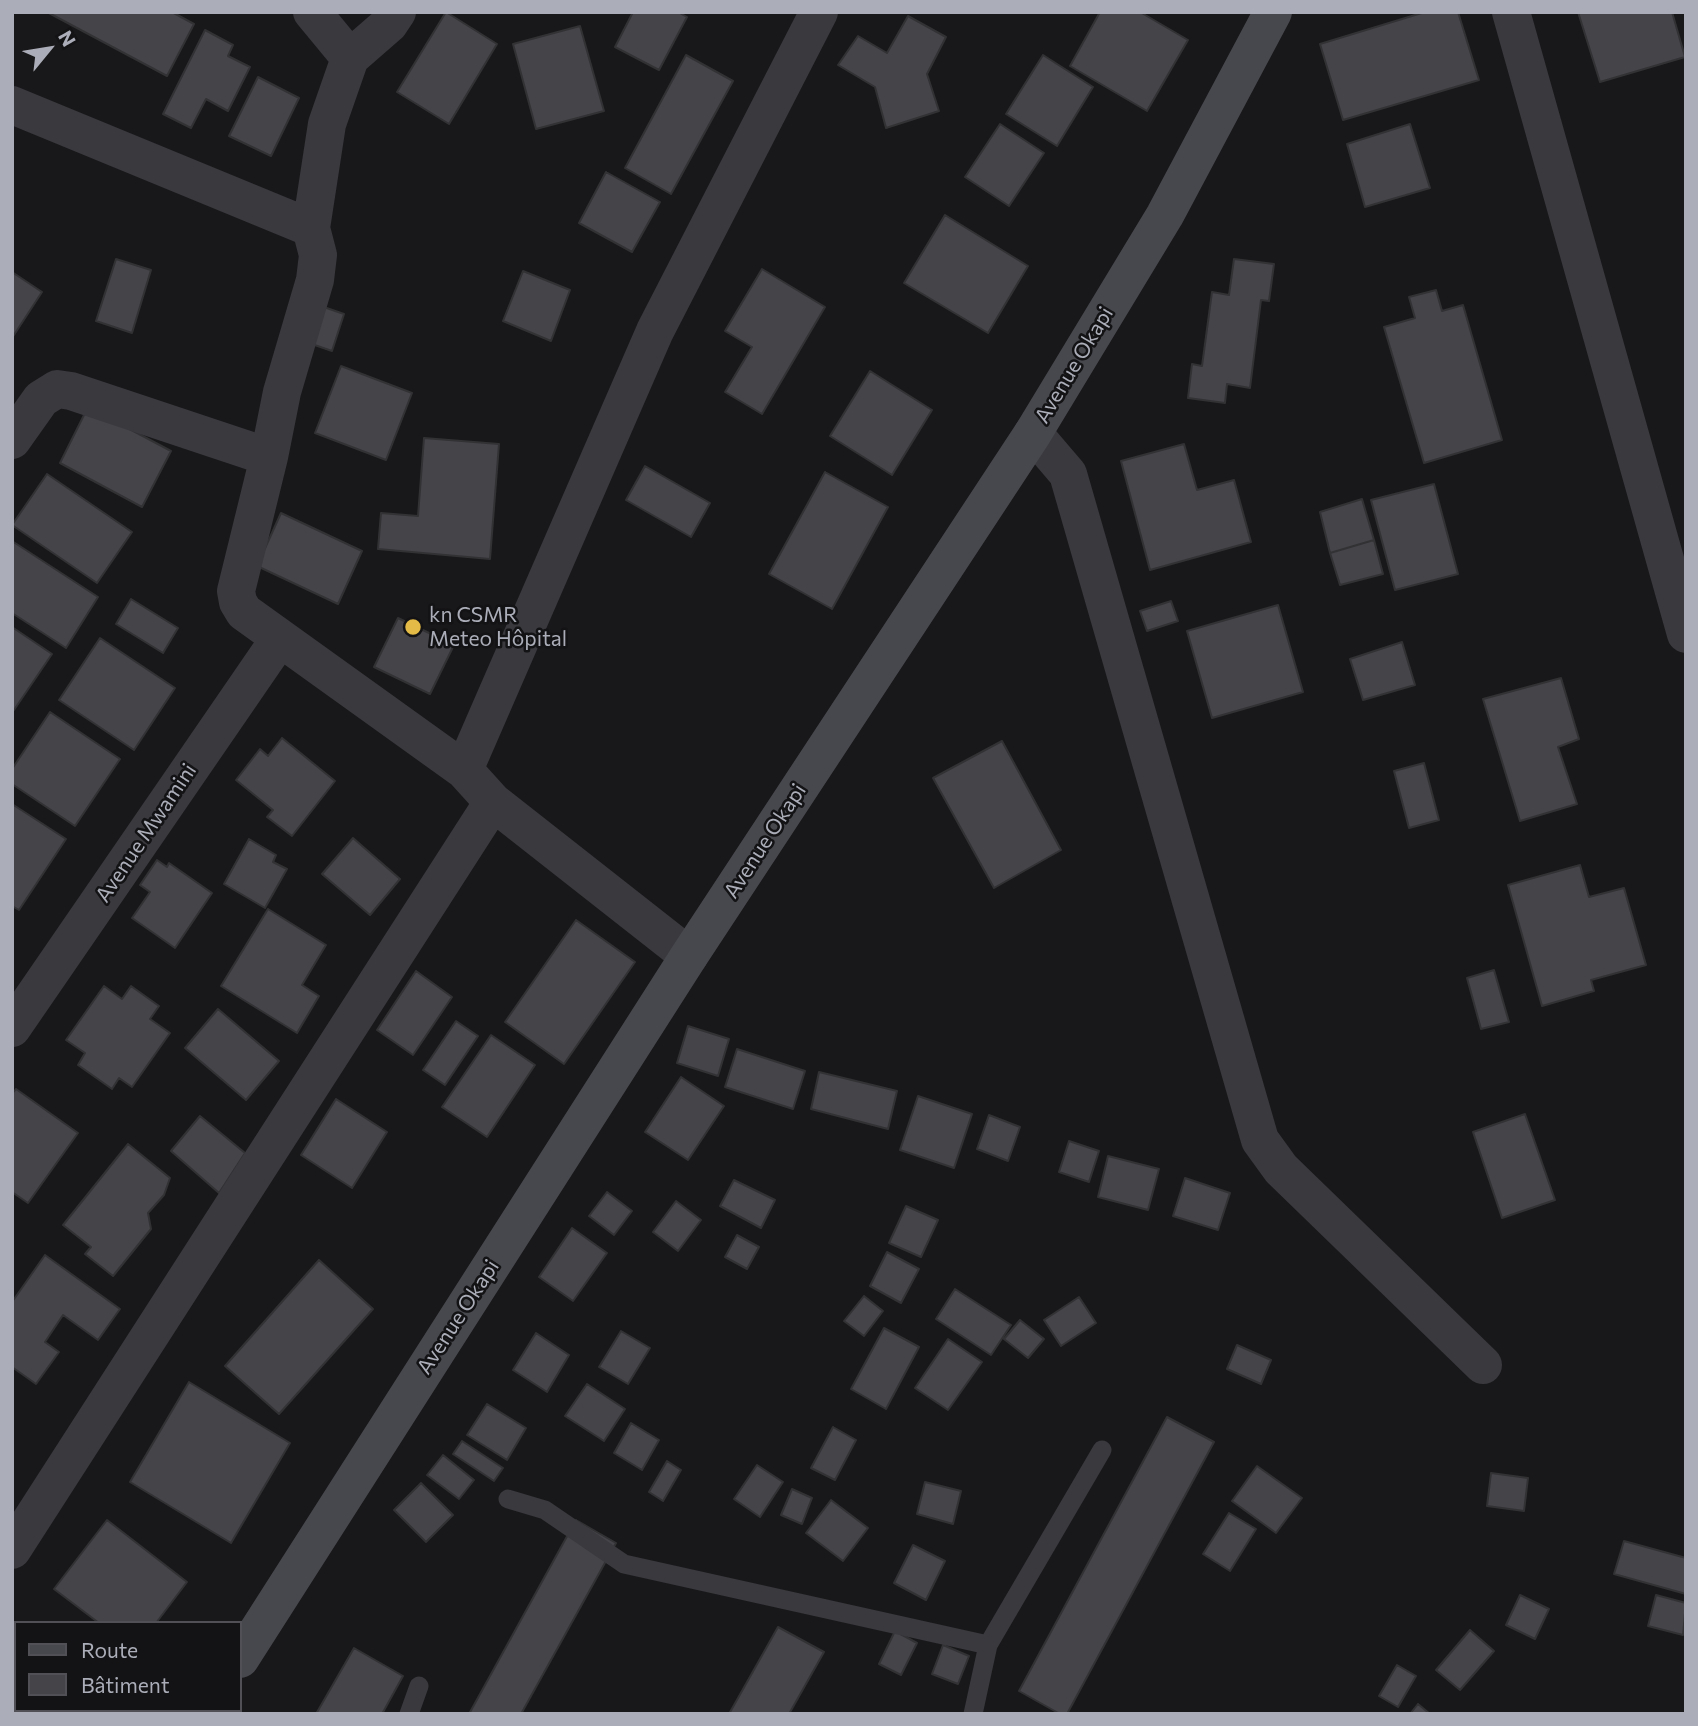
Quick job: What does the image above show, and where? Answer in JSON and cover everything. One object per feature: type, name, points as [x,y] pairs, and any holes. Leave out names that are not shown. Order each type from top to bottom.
[{"type":"street","points":[[312,12],[350,58]]},
{"type":"street","points":[[397,12],[350,58],[327,124],[311,228],[318,255],[315,280],[282,392],[236,591],[238,602],[244,612],[464,771],[493,802],[689,956]]},
{"type":"street","points":[[464,771],[655,331],[819,12]]},
{"type":"street","name":"Avenue Okapi","points":[[242,1656],[689,956],[1033,433],[1166,215],[1273,12]]},
{"type":"street","points":[[1511,12],[1686,634]]},
{"type":"street","points":[[12,105],[311,228]]},
{"type":"street","points":[[12,440],[41,399],[57,389],[71,391],[269,457]]},
{"type":"street","points":[[1033,433],[1068,474],[1260,1140],[1281,1169],[1483,1365]]},
{"type":"street","name":"Avenue Mwamini","points":[[12,1028],[280,638]]},
{"type":"street","points":[[12,1550],[493,802]]},
{"type":"lane","points":[[972,1714],[988,1645],[1102,1450]]},
{"type":"lane","points":[[508,1499],[545,1510],[624,1564],[988,1645]]},
{"type":"lane","points":[[409,1714],[419,1686]]},
{"type":"building","points":[[47,12],[172,12],[194,24],[167,76]]},
{"type":"building","points":[[446,12],[497,44],[449,124],[397,92]]},
{"type":"building","points":[[633,12],[678,12],[687,17],[659,70],[615,47]]},
{"type":"building","points":[[1100,12],[1140,12],[1188,40],[1147,111],[1070,66]]},
{"type":"building","points":[[1425,12],[1458,12],[1479,80],[1343,120],[1320,44]]},
{"type":"building","points":[[1578,12],[1672,12],[1685,57],[1600,82]]},
{"type":"building","points":[[908,16],[946,37],[927,74],[939,111],[886,128],[875,87],[838,65],[858,36],[887,53]]},
{"type":"building","points":[[580,26],[604,111],[536,129],[513,44]]},
{"type":"building","points":[[205,30],[233,45],[228,56],[250,67],[228,111],[206,99],[191,128],[163,114]]},
{"type":"building","points":[[686,55],[733,81],[671,194],[625,168]]},
{"type":"building","points":[[1043,55],[1093,87],[1057,146],[1006,114]]},
{"type":"building","points":[[258,77],[299,98],[271,156],[229,136]]},
{"type":"building","points":[[1000,124],[1044,153],[1009,206],[965,177]]},
{"type":"building","points":[[1410,124],[1430,188],[1365,207],[1347,144]]},
{"type":"building","points":[[606,172],[660,202],[632,252],[579,223]]},
{"type":"building","points":[[945,215],[1028,266],[988,333],[904,283]]},
{"type":"building","points":[[116,259],[151,270],[132,333],[96,321]]},
{"type":"building","points":[[1234,259],[1274,264],[1269,301],[1261,300],[1250,388],[1227,384],[1225,403],[1188,398],[1192,364],[1202,366],[1212,292],[1229,295]]},
{"type":"building","points":[[762,269],[825,307],[762,414],[725,392],[752,347],[725,331]]},
{"type":"building","points":[[523,271],[570,290],[551,341],[503,321]]},
{"type":"building","points":[[12,272],[42,292],[12,338]]},
{"type":"building","points":[[1436,290],[1442,311],[1463,305],[1502,440],[1424,463],[1384,327],[1415,318],[1409,297]]},
{"type":"building","points":[[318,305],[344,314],[332,351],[306,342]]},
{"type":"building","points":[[341,366],[412,393],[386,460],[315,433]]},
{"type":"building","points":[[870,371],[932,410],[892,475],[830,436]]},
{"type":"building","points":[[88,407],[171,451],[142,507],[60,463]]},
{"type":"building","points":[[424,438],[499,444],[490,559],[378,549],[381,513],[418,516]]},
{"type":"building","points":[[1184,444],[1197,490],[1234,480],[1251,542],[1150,570],[1121,461]]},
{"type":"building","points":[[645,466],[710,503],[691,537],[626,500]]},
{"type":"building","points":[[825,472],[888,507],[832,609],[769,574]]},
{"type":"building","points":[[47,474],[132,532],[97,583],[12,525]]},
{"type":"building","points":[[1434,484],[1458,574],[1395,590],[1371,500]]},
{"type":"building","points":[[1362,499],[1374,540],[1330,553],[1320,512]]},
{"type":"building","points":[[281,513],[362,551],[338,604],[257,566]]},
{"type":"building","points":[[1374,540],[1383,574],[1340,585],[1330,553]]},
{"type":"building","points":[[12,541],[98,597],[66,648],[12,613]]},
{"type":"building","points":[[131,599],[178,628],[163,653],[116,624]]},
{"type":"building","points":[[1171,601],[1178,621],[1147,631],[1140,611]]},
{"type":"building","points":[[1278,605],[1303,692],[1212,718],[1187,631]]},
{"type":"building","points":[[398,618],[454,645],[430,694],[374,667]]},
{"type":"building","points":[[12,627],[52,654],[14,710],[12,708]]},
{"type":"building","points":[[100,638],[175,688],[134,750],[59,700]]},
{"type":"building","points":[[1402,642],[1415,685],[1363,700],[1350,659]]},
{"type":"building","points":[[1561,678],[1579,739],[1558,747],[1577,804],[1520,821],[1483,699]]},
{"type":"building","points":[[50,712],[120,759],[75,826],[12,784],[12,769]]},
{"type":"building","points":[[282,738],[335,781],[292,836],[267,817],[273,810],[236,780],[260,749],[268,756]]},
{"type":"building","points":[[1002,741],[1061,850],[994,888],[933,778]]},
{"type":"building","points":[[1424,763],[1439,820],[1409,828],[1394,771]]},
{"type":"building","points":[[12,804],[66,839],[19,910],[12,906]]},
{"type":"building","points":[[353,838],[400,879],[370,915],[322,874]]},
{"type":"building","points":[[249,839],[276,855],[273,862],[287,869],[265,908],[224,884]]},
{"type":"building","points":[[157,860],[167,867],[169,863],[212,893],[175,948],[132,918],[150,892],[140,885]]},
{"type":"building","points":[[1580,865],[1589,897],[1624,888],[1646,965],[1591,980],[1594,991],[1542,1006],[1508,885]]},
{"type":"building","points":[[268,909],[326,945],[302,985],[319,996],[297,1033],[221,986]]},
{"type":"building","points":[[576,920],[635,962],[564,1064],[505,1022]]},
{"type":"building","points":[[1494,970],[1509,1022],[1481,1029],[1467,978]]},
{"type":"building","points":[[416,971],[452,997],[413,1055],[377,1030]]},
{"type":"building","points":[[104,986],[122,999],[131,986],[159,1006],[150,1019],[170,1033],[132,1087],[119,1078],[112,1089],[78,1065],[85,1053],[66,1040]]},
{"type":"building","points":[[218,1009],[279,1061],[246,1100],[185,1048]]},
{"type":"building","points":[[456,1021],[478,1036],[445,1085],[423,1070]]},
{"type":"building","points":[[688,1026],[729,1039],[718,1076],[677,1063]]},
{"type":"building","points":[[491,1035],[535,1065],[487,1137],[442,1107]]},
{"type":"building","points":[[737,1049],[805,1071],[793,1109],[725,1087]]},
{"type":"building","points":[[819,1072],[897,1091],[888,1129],[811,1109]]},
{"type":"building","points":[[681,1077],[724,1106],[688,1160],[645,1132]]},
{"type":"building","points":[[16,1089],[78,1133],[28,1203],[12,1192],[12,1094]]},
{"type":"building","points":[[918,1096],[972,1114],[954,1168],[900,1150]]},
{"type":"building","points":[[336,1099],[387,1132],[352,1188],[301,1155]]},
{"type":"building","points":[[1525,1114],[1555,1200],[1502,1218],[1473,1132]]},
{"type":"building","points":[[989,1115],[1020,1127],[1008,1161],[977,1149]]},
{"type":"building","points":[[200,1116],[245,1153],[219,1193],[171,1151]]},
{"type":"building","points":[[1069,1141],[1099,1151],[1089,1182],[1059,1172]]},
{"type":"building","points":[[128,1144],[170,1178],[164,1195],[148,1213],[151,1229],[113,1276],[85,1254],[91,1247],[63,1225]]},
{"type":"building","points":[[1108,1156],[1159,1169],[1148,1210],[1098,1197]]},
{"type":"building","points":[[1185,1178],[1230,1193],[1218,1230],[1173,1216]]},
{"type":"building","points":[[734,1180],[775,1200],[761,1228],[720,1206]]},
{"type":"building","points":[[607,1192],[632,1211],[614,1235],[589,1216]]},
{"type":"building","points":[[676,1201],[701,1220],[678,1251],[653,1232]]},
{"type":"building","points":[[906,1206],[938,1220],[921,1257],[889,1243]]},
{"type":"building","points":[[572,1228],[607,1253],[573,1301],[539,1277]]},
{"type":"building","points":[[737,1235],[759,1247],[747,1269],[725,1257]]},
{"type":"building","points":[[887,1252],[919,1269],[901,1303],[870,1286]]},
{"type":"building","points":[[45,1255],[120,1309],[98,1340],[63,1315],[45,1342],[59,1352],[36,1384],[12,1367],[12,1302]]},
{"type":"building","points":[[319,1260],[373,1309],[279,1414],[225,1366]]},
{"type":"building","points":[[955,1289],[1011,1325],[991,1355],[936,1319]]},
{"type":"building","points":[[864,1296],[883,1311],[864,1336],[844,1321]]},
{"type":"building","points":[[1079,1297],[1096,1323],[1061,1346],[1044,1320]]},
{"type":"building","points":[[1020,1320],[1044,1339],[1028,1358],[1004,1339]]},
{"type":"building","points":[[884,1328],[919,1347],[886,1409],[851,1389]]},
{"type":"building","points":[[621,1331],[650,1348],[628,1384],[599,1367]]},
{"type":"building","points":[[536,1333],[569,1355],[547,1392],[513,1370]]},
{"type":"building","points":[[948,1339],[982,1362],[948,1410],[915,1388]]},
{"type":"building","points":[[1237,1345],[1271,1360],[1261,1384],[1227,1369]]},
{"type":"building","points":[[189,1382],[290,1443],[231,1543],[130,1482]]},
{"type":"building","points":[[587,1384],[625,1409],[604,1441],[565,1416]]},
{"type":"building","points":[[487,1404],[526,1428],[507,1460],[467,1435]]},
{"type":"building","points":[[1167,1417],[1214,1442],[1067,1714],[1060,1714],[1019,1691]]},
{"type":"building","points":[[631,1423],[659,1440],[642,1470],[614,1453]]},
{"type":"building","points":[[833,1427],[856,1440],[835,1480],[811,1468]]},
{"type":"building","points":[[462,1441],[503,1468],[494,1481],[453,1454]]},
{"type":"building","points":[[443,1455],[474,1480],[459,1499],[427,1475]]},
{"type":"building","points":[[667,1461],[681,1470],[663,1501],[649,1492]]},
{"type":"building","points":[[757,1465],[783,1482],[760,1517],[734,1499]]},
{"type":"building","points":[[1257,1466],[1302,1498],[1276,1533],[1232,1501]]},
{"type":"building","points":[[1491,1473],[1528,1478],[1524,1511],[1487,1506]]},
{"type":"building","points":[[925,1482],[961,1491],[953,1524],[917,1514]]},
{"type":"building","points":[[421,1483],[453,1515],[426,1542],[394,1510]]},
{"type":"building","points":[[792,1489],[812,1498],[802,1524],[781,1515]]},
{"type":"building","points":[[831,1500],[868,1528],[843,1561],[806,1533]]},
{"type":"building","points":[[1229,1513],[1256,1529],[1230,1571],[1203,1554]]},
{"type":"building","points":[[107,1520],[187,1582],[158,1621],[96,1621],[54,1589]]},
{"type":"building","points":[[576,1520],[616,1543],[521,1714],[469,1714]]},
{"type":"building","points":[[1624,1541],[1686,1558],[1686,1594],[1614,1574]]},
{"type":"building","points":[[913,1545],[945,1561],[926,1600],[894,1583]]},
{"type":"building","points":[[1520,1595],[1549,1609],[1535,1639],[1506,1625]]},
{"type":"building","points":[[1656,1595],[1686,1603],[1683,1635],[1648,1626]]},
{"type":"building","points":[[778,1627],[824,1652],[789,1714],[729,1714]]},
{"type":"building","points":[[1470,1630],[1494,1651],[1460,1690],[1436,1670]]},
{"type":"building","points":[[895,1631],[917,1643],[901,1675],[879,1664]]},
{"type":"building","points":[[943,1645],[969,1656],[958,1684],[932,1674]]},
{"type":"building","points":[[354,1648],[403,1676],[382,1714],[316,1714]]},
{"type":"building","points":[[1397,1665],[1416,1676],[1398,1707],[1379,1696]]},
{"type":"building","points":[[12,1687],[14,1712],[26,1712],[12,1714]]},
{"type":"building","points":[[1418,1704],[1430,1714],[1410,1714]]},
{"type":"place","name":"kn CSMR Meteo Hôpital","points":[[413,627]]}]
